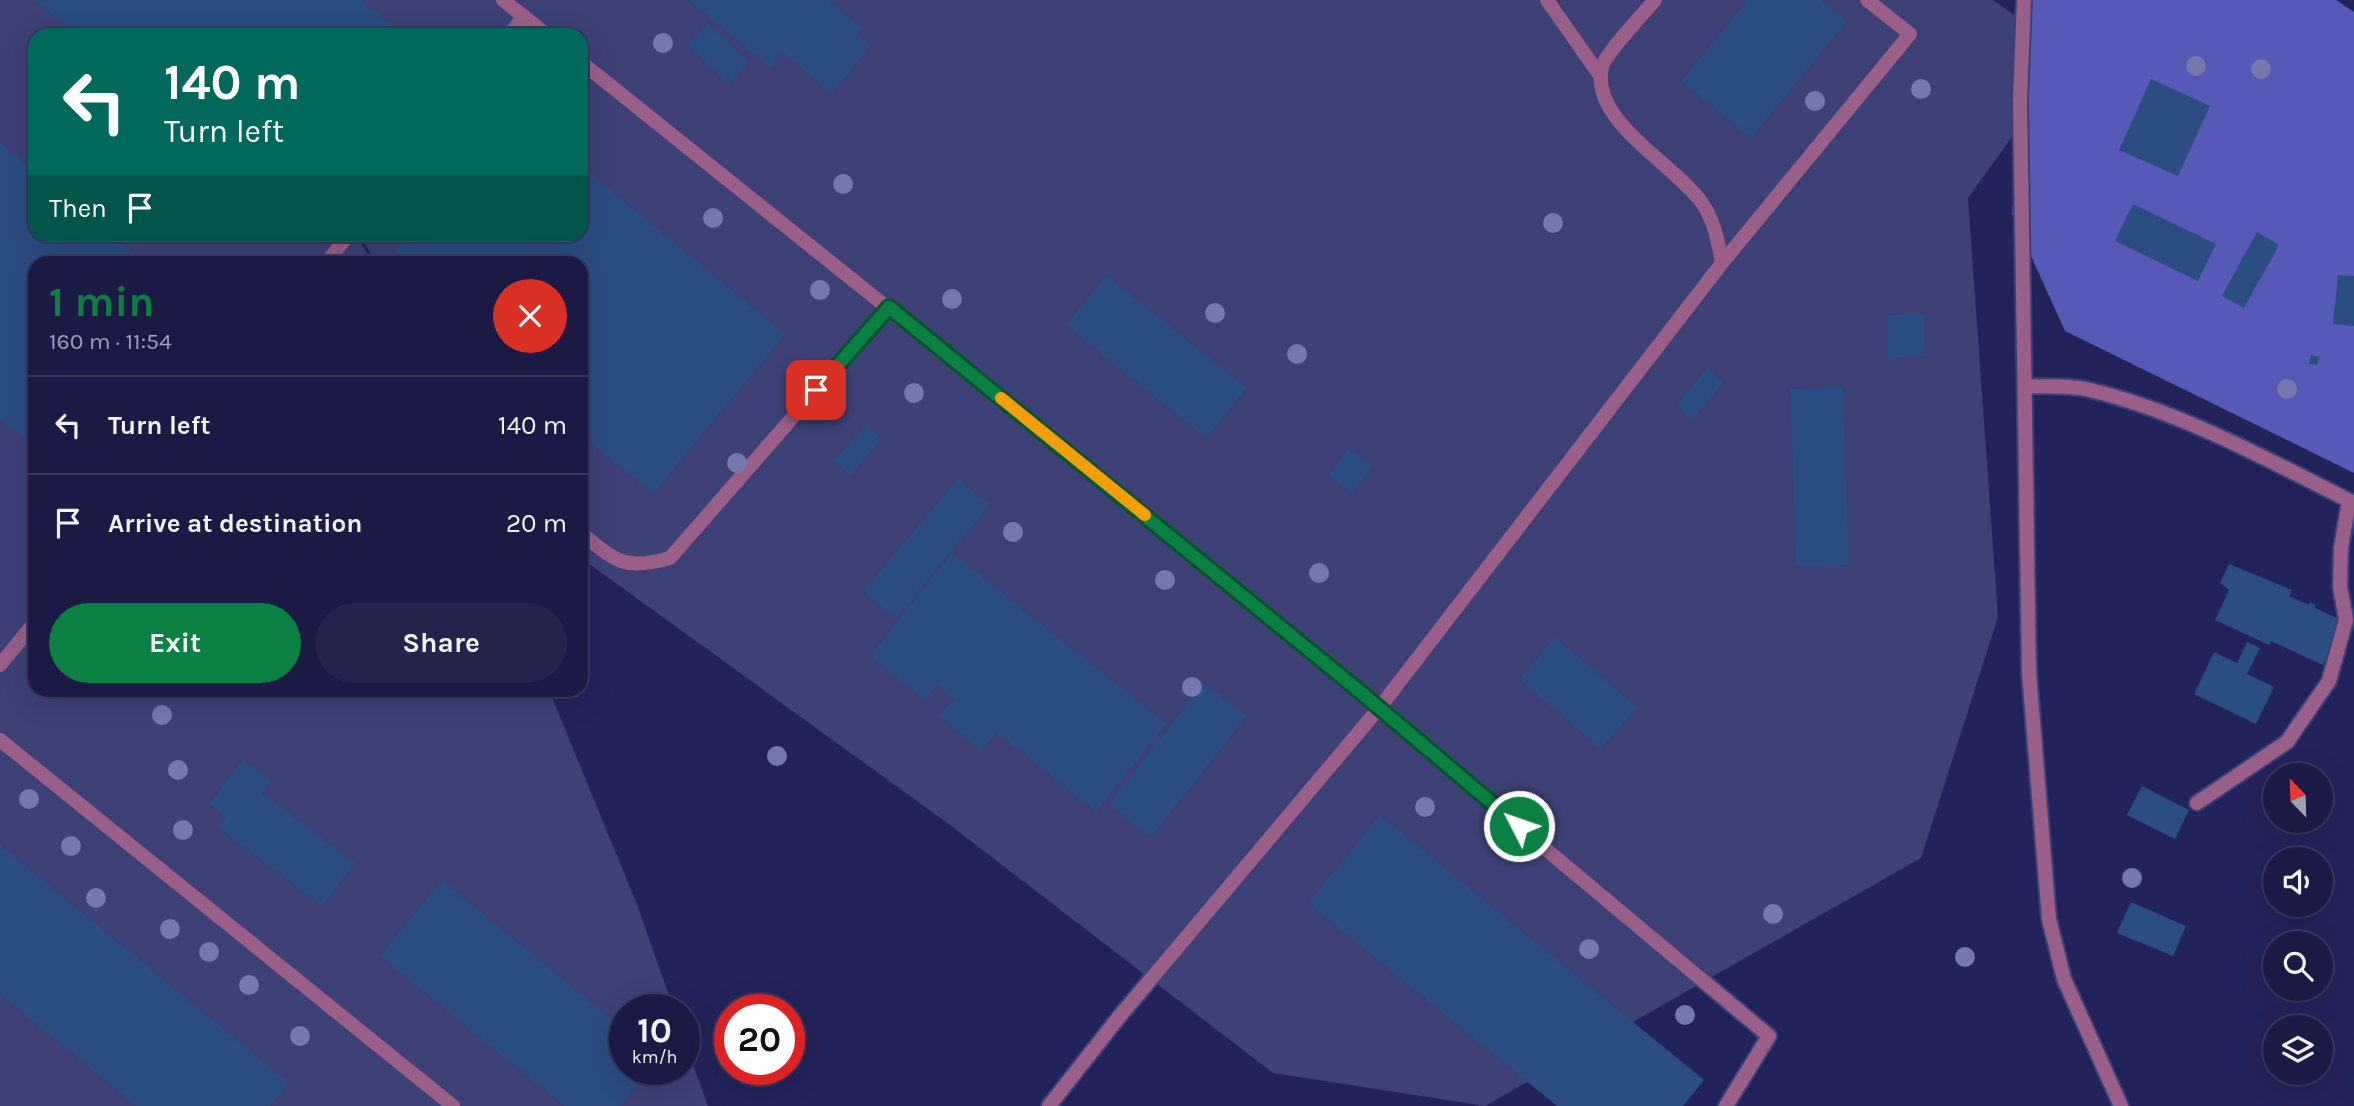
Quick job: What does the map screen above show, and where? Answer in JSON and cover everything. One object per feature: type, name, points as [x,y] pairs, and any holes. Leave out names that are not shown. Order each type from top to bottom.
[{"type":"street","points":[[503,0],[539,28]]},
{"type":"street","points":[[1547,0],[1601,76]]},
{"type":"street","points":[[1655,0],[1602,65],[1600,89],[1612,115],[1701,202],[1715,228],[1722,263]]},
{"type":"street","points":[[1049,1106],[1128,1006],[1380,707],[1722,263],[1910,34],[1867,0]]},
{"type":"street","points":[[2024,0],[2020,100],[2029,672],[2049,919],[2064,979],[2121,1106]]},
{"type":"street","points":[[515,28],[524,16]]},
{"type":"street","points":[[588,68],[889,307],[1380,707],[1769,1036],[1726,1106]]},
{"type":"street","points":[[332,256],[343,242]]},
{"type":"street","points":[[588,539],[617,562],[649,564],[670,558],[889,307]]},
{"type":"street","points":[[2026,386],[2088,389],[2158,412],[2258,455],[2352,502],[2340,574],[2346,620],[2329,681],[2287,742],[2197,803]]},
{"type":"street","points":[[0,665],[28,631]]},
{"type":"street","points":[[0,740],[453,1106]]},
{"type":"shaded area","points":[[0,0],[222,0],[238,28],[28,28],[28,242],[360,242],[368,256],[28,256],[28,697],[552,697],[638,907],[668,994],[609,994],[609,1085],[700,1084],[708,1106],[0,1106]]},
{"type":"shaded area","points":[[233,0],[1993,0],[2071,55],[1968,198],[1998,617],[1921,858],[1485,1106],[1273,1073],[946,822],[588,563],[588,256],[372,256],[364,242],[588,242],[588,28],[247,28]]},
{"type":"shaded area","points":[[2033,0],[2336,0],[2354,12],[2354,473],[2065,331],[2012,214]]},
{"type":"building","points":[[34,0],[361,0],[391,25],[388,28],[71,28]]},
{"type":"building","points":[[688,0],[828,0],[861,27],[856,33],[871,45],[832,93],[782,52],[770,67]]},
{"type":"building","points":[[1748,0],[1821,0],[1847,21],[1751,138],[1681,81]]},
{"type":"building","points":[[708,23],[749,62],[729,84],[687,44]]},
{"type":"building","points":[[2151,79],[2210,106],[2178,176],[2119,150]]},
{"type":"building","points":[[0,143],[28,166],[28,242],[121,242],[138,256],[28,256],[28,441],[0,419]]},
{"type":"building","points":[[588,172],[785,334],[653,494],[588,440],[588,256],[392,256],[403,242],[588,242]]},
{"type":"building","points":[[2133,204],[2216,244],[2198,281],[2115,241]]},
{"type":"building","points":[[2257,232],[2279,245],[2244,308],[2222,296]]},
{"type":"building","points":[[1106,275],[1247,388],[1206,438],[1066,325]]},
{"type":"building","points":[[2338,275],[2354,276],[2354,326],[2333,324]]},
{"type":"building","points":[[1924,314],[1925,356],[1888,358],[1887,315]]},
{"type":"building","points":[[2311,355],[2319,357],[2317,365],[2309,364]]},
{"type":"building","points":[[1707,368],[1724,382],[1692,420],[1676,406]]},
{"type":"building","points":[[1843,387],[1849,565],[1796,567],[1790,389]]},
{"type":"building","points":[[866,425],[882,439],[850,475],[834,461]]},
{"type":"building","points":[[1348,449],[1373,466],[1352,494],[1328,476]]},
{"type":"building","points":[[958,479],[990,505],[895,619],[863,591]]},
{"type":"building","points":[[952,553],[1167,724],[1096,812],[996,732],[982,750],[939,716],[954,699],[937,685],[925,700],[870,656]]},
{"type":"building","points":[[2229,564],[2292,590],[2289,596],[2309,605],[2310,602],[2316,605],[2315,608],[2343,621],[2323,665],[2271,641],[2269,645],[2215,620],[2229,590],[2220,583]]},
{"type":"building","points":[[1555,637],[1637,707],[1601,749],[1519,679]]},
{"type":"building","points":[[2247,642],[2260,648],[2247,674],[2274,687],[2256,724],[2194,694],[2214,652],[2237,663]]},
{"type":"building","points":[[1204,683],[1247,716],[1151,837],[1109,804]]},
{"type":"building","points":[[243,759],[272,781],[262,793],[355,863],[322,906],[218,828],[226,818],[209,804]]},
{"type":"building","points":[[2142,786],[2189,810],[2175,839],[2127,815]]},
{"type":"building","points":[[1380,815],[1704,1080],[1683,1106],[1557,1106],[1308,903]]},
{"type":"building","points":[[0,845],[289,1083],[270,1106],[136,1106],[0,994]]},
{"type":"building","points":[[442,880],[609,1017],[609,1085],[637,1085],[620,1106],[564,1106],[380,956]]},
{"type":"building","points":[[2131,902],[2186,926],[2173,956],[2117,933]]},
{"type":"slow traffic","points":[[1001,398],[1145,515]]},
{"type":"route","points":[[816,390],[889,307],[1167,532],[1519,826]]}]
